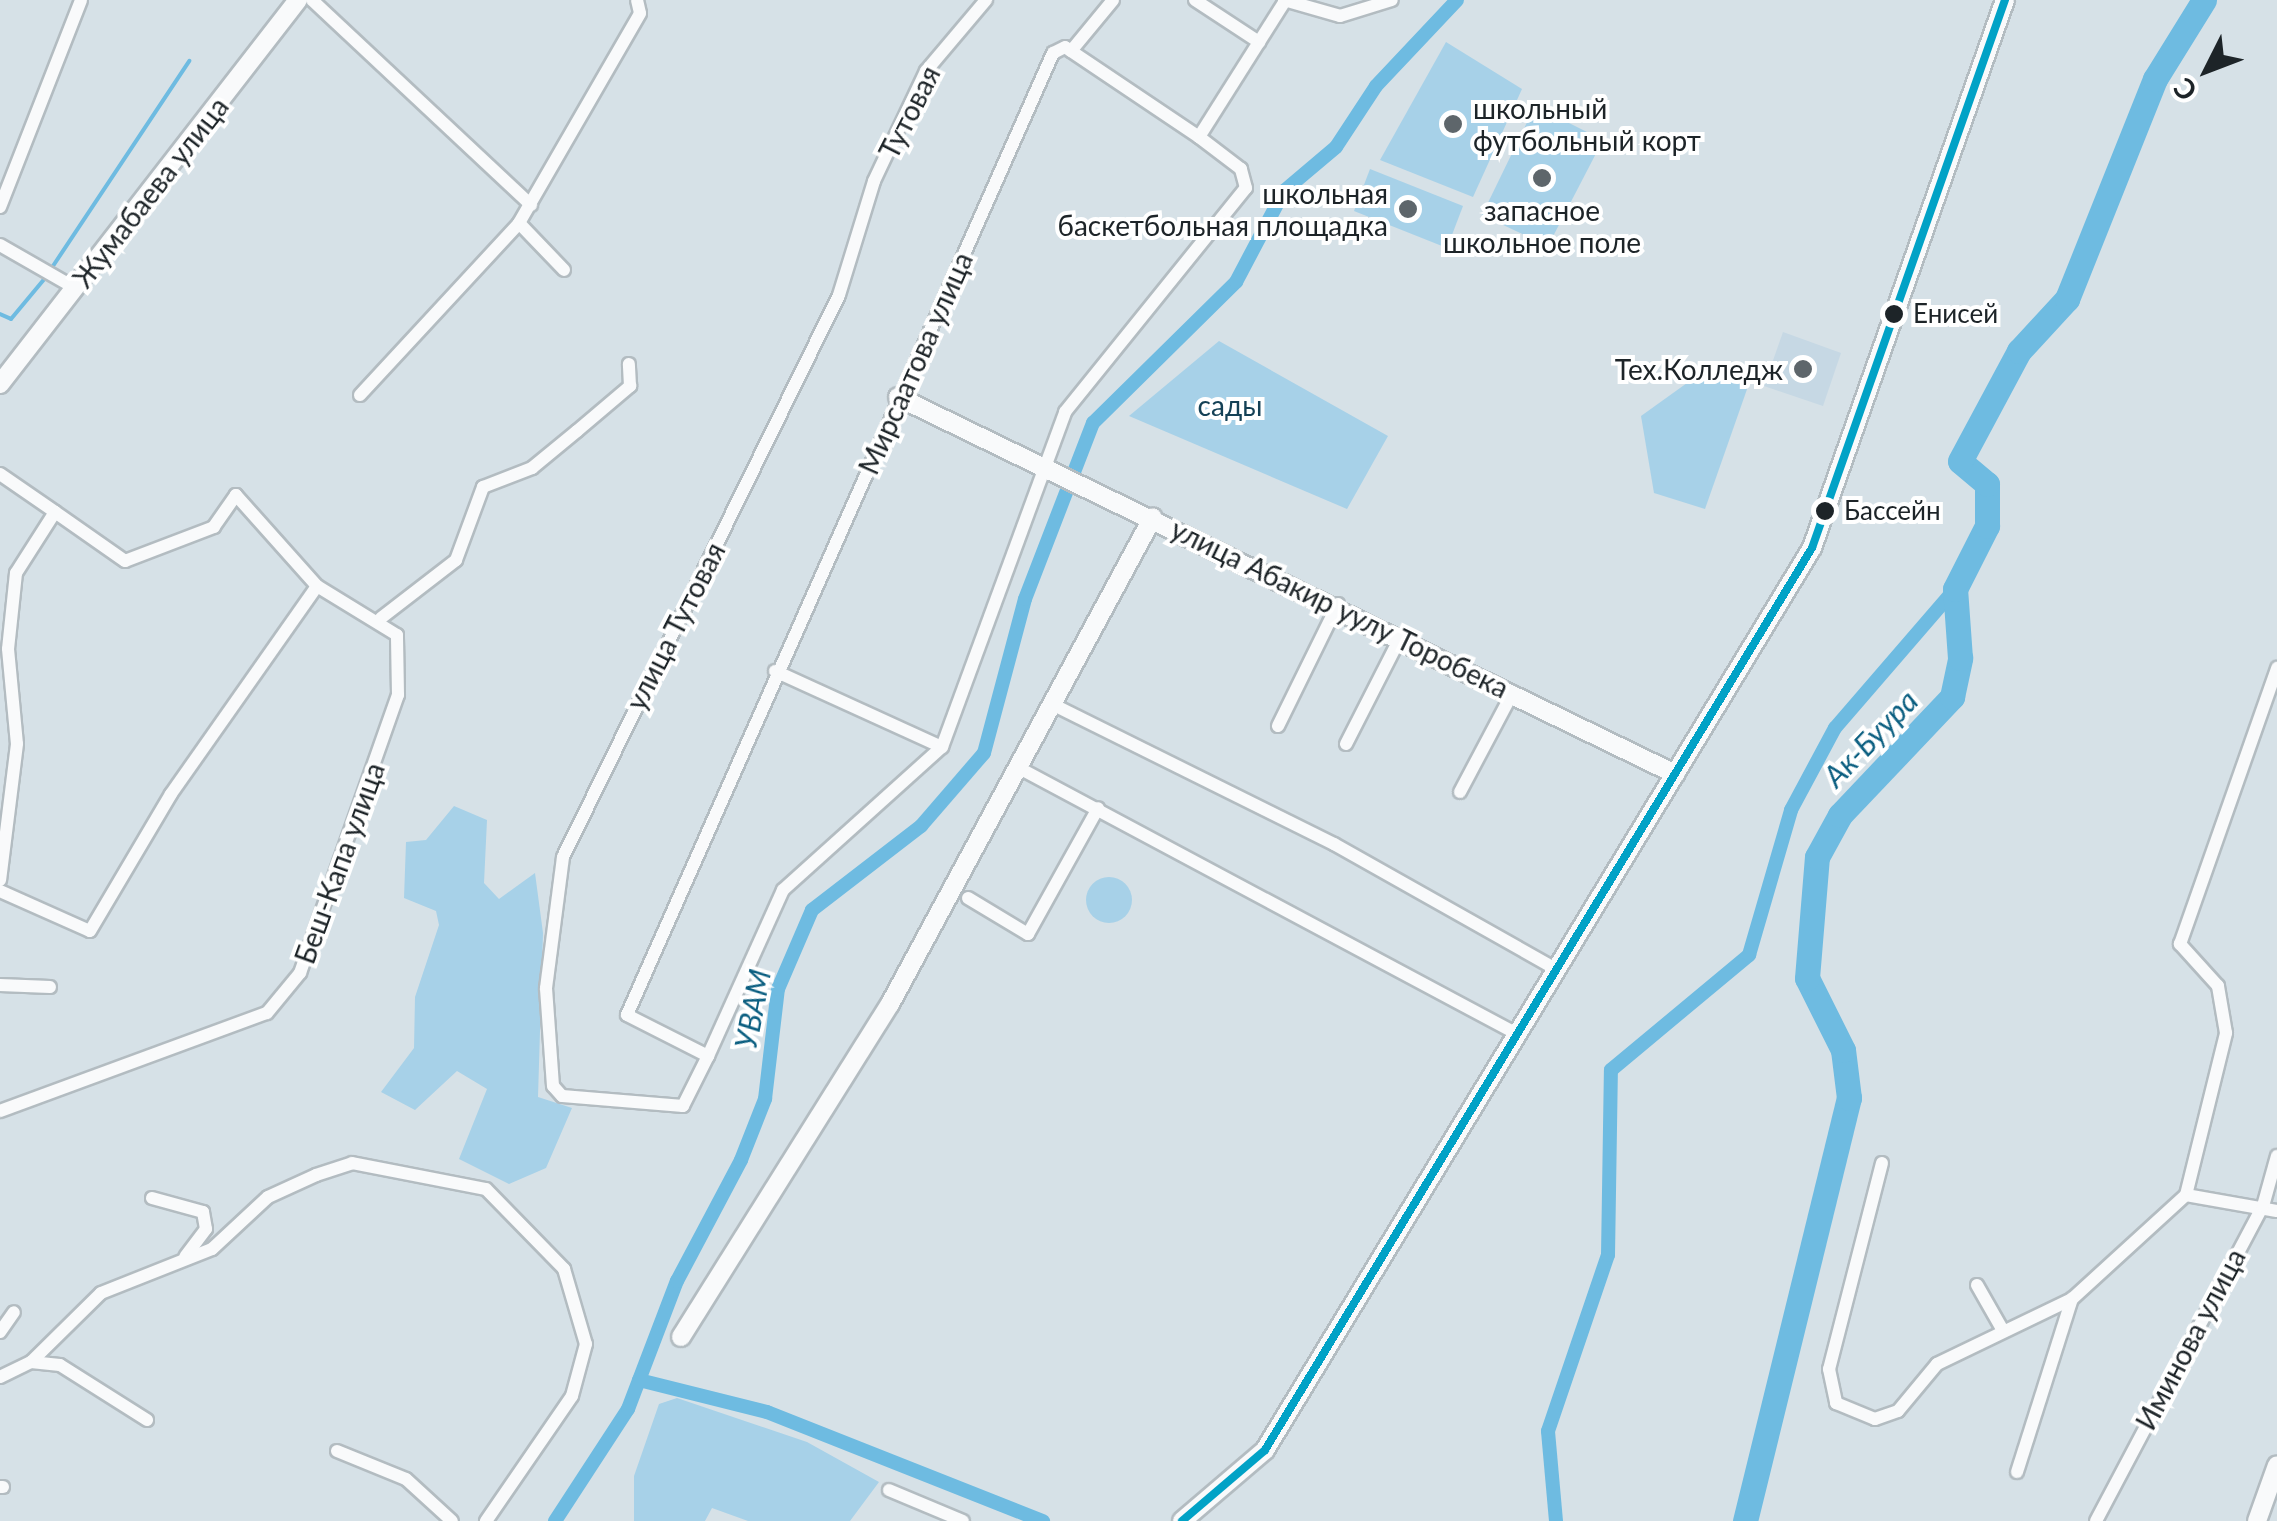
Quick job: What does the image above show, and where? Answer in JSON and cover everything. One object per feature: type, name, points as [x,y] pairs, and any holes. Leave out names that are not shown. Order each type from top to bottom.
[{"type":"street","points":[[0,206],[81,0]]},
{"type":"street","name":"Жумабаева улица","points":[[0,384],[298,0]]},
{"type":"street","points":[[312,0],[531,205]]},
{"type":"street","points":[[360,395],[519,223],[640,13],[636,0]]},
{"type":"street","name":"Тутовая","points":[[874,181],[926,70],[986,0]]},
{"type":"street","points":[[708,1056],[783,890],[942,747],[1049,473],[1064,412],[1246,188],[1241,169],[1071,51],[1112,0]]},
{"type":"street","points":[[1194,0],[1259,42]]},
{"type":"street","points":[[1199,137],[1285,0],[1340,16],[1392,0]]},
{"type":"street","points":[[1182,1521],[1265,1450],[1812,548],[2005,0]]},
{"type":"street","name":"Мирсаатова улица","points":[[708,1056],[628,1016],[776,671],[1053,54],[1071,51]]},
{"type":"street","name":"улица Тутовая","points":[[708,1056],[684,1106],[569,1098],[553,1086],[546,988],[563,857],[839,296],[874,181]]},
{"type":"street","points":[[519,223],[564,270]]},
{"type":"street","points":[[0,245],[52,271],[75,288]]},
{"type":"street","points":[[0,474],[126,562],[214,527],[236,494],[317,586],[381,618],[456,560],[483,487],[532,468],[577,431],[630,386],[629,364]]},
{"type":"street","points":[[898,396],[1049,473],[1153,517]]},
{"type":"street","points":[[0,880],[17,744],[8,649],[16,573],[55,512]]},
{"type":"street","name":"улица Абакир уулу Торобека","points":[[681,1337],[890,1004],[1058,706],[1153,517],[1338,604],[1675,774]]},
{"type":"street","points":[[0,891],[90,931],[171,794],[317,586]]},
{"type":"street","points":[[1278,726],[1338,604]]},
{"type":"street","name":"Беш-Капа улица","points":[[0,1111],[267,1013],[300,972],[398,695],[396,635],[381,618]]},
{"type":"street","points":[[1346,744],[1401,636]]},
{"type":"street","points":[[1882,1162],[1829,1369],[1836,1403],[1876,1419],[1898,1411],[1937,1364],[2002,1327],[2072,1299],[2186,1195],[2226,1033],[2218,986],[2180,944],[2277,668]]},
{"type":"street","points":[[776,671],[942,747]]},
{"type":"street","points":[[1460,792],[1513,692]]},
{"type":"street","points":[[1058,706],[1334,844],[1556,969]]},
{"type":"street","points":[[1021,769],[1517,1034]]},
{"type":"street","points":[[968,898],[1028,934],[1098,808]]},
{"type":"street","points":[[0,984],[50,987]]},
{"type":"street","name":"Иминова улица","points":[[2096,1521],[2270,1208],[2277,1156]]},
{"type":"street","points":[[0,1377],[31,1362],[102,1294],[212,1249],[268,1196],[352,1163],[486,1188],[564,1269],[586,1344],[572,1396],[486,1521]]},
{"type":"street","points":[[2186,1195],[2270,1208]]},
{"type":"street","points":[[152,1198],[203,1212],[206,1229],[172,1268]]},
{"type":"street","points":[[1977,1286],[2002,1327]]},
{"type":"street","points":[[2017,1472],[2072,1299]]},
{"type":"street","points":[[0,1332],[14,1312]]},
{"type":"street","points":[[31,1362],[60,1366],[146,1420]]},
{"type":"street","points":[[337,1451],[406,1479],[452,1521]]},
{"type":"street","points":[[2257,1521],[2274,1486],[2277,1465]]},
{"type":"street","points":[[889,1490],[963,1521]]},
{"type":"shaded area","name":"Тех.Колледж","points":[[1783,332],[1841,353],[1823,406],[1764,386]]},
{"type":"green space","name":"школьный футбольный корт","points":[[1446,42],[1522,89],[1473,197],[1380,160]]},
{"type":"green space","name":"запасное школьное поле","points":[[1535,106],[1603,140],[1548,246],[1482,215]]},
{"type":"green space","name":"школьная баскетбольная площадка","points":[[1370,169],[1463,206],[1447,248],[1354,211]]},
{"type":"green space","name":"сады","points":[[1219,341],[1388,436],[1347,509],[1129,416]]},
{"type":"green space","points":[[1752,375],[1705,509],[1654,493],[1641,416],[1694,378]]},
{"type":"green space","points":[[454,806],[487,820],[484,883],[499,899],[535,873],[543,933],[538,1097],[572,1108],[546,1168],[509,1184],[459,1159],[487,1089],[457,1071],[415,1110],[381,1092],[414,1048],[415,997],[439,925],[436,911],[404,898],[406,842],[426,840]]},
{"type":"green space","points":[[1109,877],[1125,884],[1132,900],[1125,916],[1109,923],[1093,916],[1086,900],[1093,884]]},
{"type":"green space","points":[[677,1398],[807,1442],[879,1482],[850,1521],[748,1521],[712,1508],[705,1521],[634,1521],[634,1476],[659,1404]]},
{"type":"waterway","name":"УВАМ","points":[[555,1521],[628,1409],[677,1281],[741,1160],[765,1099],[778,989],[812,910],[921,826],[984,753],[1025,599],[1093,423],[1236,282],[1284,191],[1336,147],[1376,86],[1457,0]]},
{"type":"waterway","name":"Ак-Буура","points":[[1745,1521],[1849,1098],[1843,1050],[1807,978],[1817,857],[1840,815],[1952,697],[1960,658],[1955,589],[1987,526],[1987,484],[1960,461],[2019,351],[2067,299],[2155,79],[2204,0]]},
{"type":"waterway","points":[[51,269],[189,61]]},
{"type":"waterway","points":[[0,314],[11,319],[46,277]]},
{"type":"waterway","points":[[1556,1521],[1548,1431],[1608,1255],[1611,1070],[1749,955],[1791,810],[1835,728],[1955,589]]},
{"type":"waterway","points":[[639,1380],[767,1412],[1043,1521]]},
{"type":"transit line","points":[[1182,1521],[1265,1450],[1812,548],[2005,0]]},
{"type":"place","name":"школьный футбольный корт","points":[[1453,124]]},
{"type":"place","name":"запасное школьное поле","points":[[1542,178]]},
{"type":"place","name":"школьная баскетбольная площадка","points":[[1408,209]]},
{"type":"place","name":"Енисей","points":[[1894,314]]},
{"type":"place","name":"Тех.Колледж","points":[[1803,369]]},
{"type":"place","name":"Бассейн","points":[[1825,511]]}]
